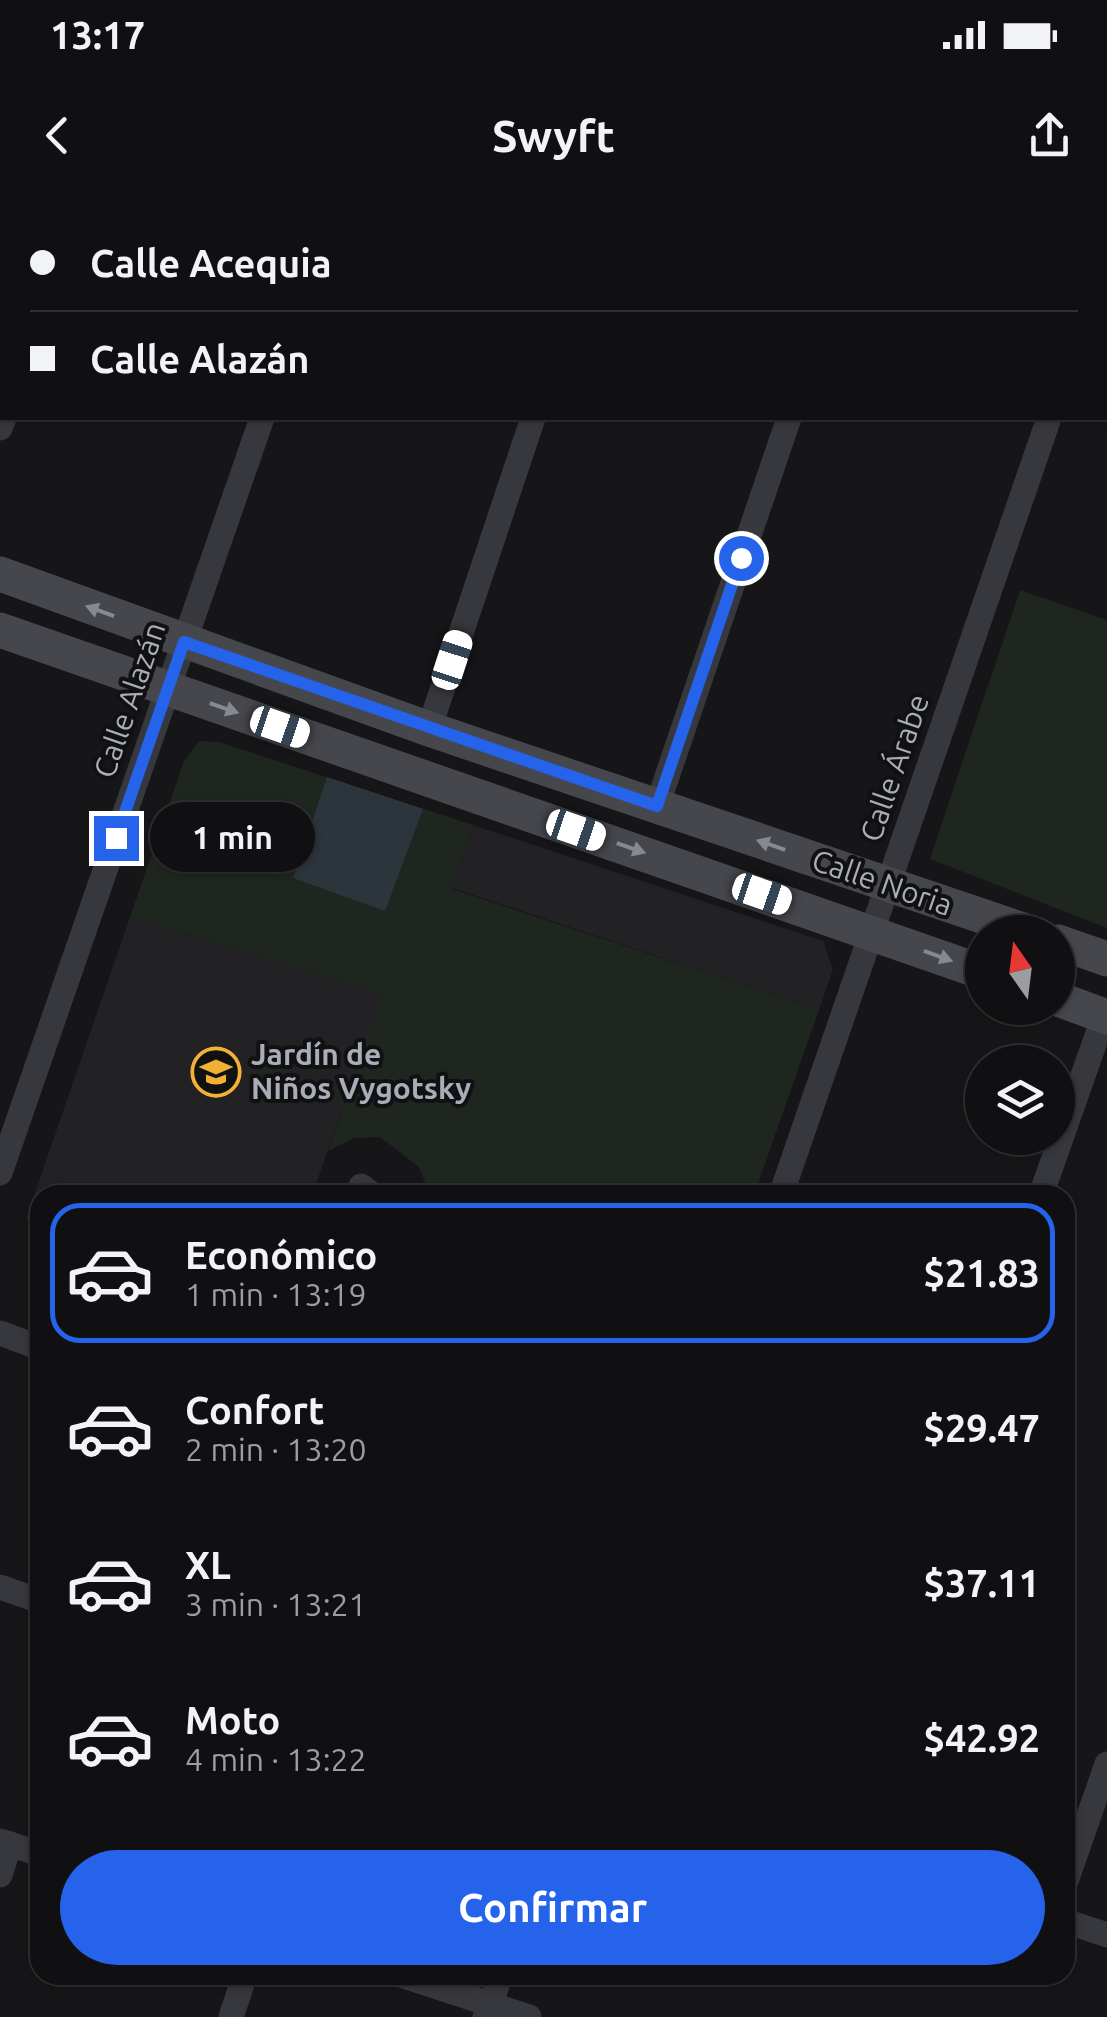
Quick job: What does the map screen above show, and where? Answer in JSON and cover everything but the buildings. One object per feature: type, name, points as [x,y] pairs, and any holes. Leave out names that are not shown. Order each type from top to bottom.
[{"type":"street","name":"Calle Alazán","points":[[0,1172],[261,420]]},
{"type":"street","points":[[430,729],[532,420]]},
{"type":"street","points":[[657,806],[788,420]]},
{"type":"street","name":"Calle Árabe","points":[[785,1185],[1047,420]]},
{"type":"street","name":"Calle Noria","points":[[0,574],[430,729],[978,915]]},
{"type":"street","name":"Calle Noria","points":[[0,630],[965,966]]},
{"type":"street","points":[[1075,948],[1107,958]]},
{"type":"street","points":[[1045,1185],[1106,1017],[1075,1005]]},
{"type":"street","points":[[0,1334],[30,1344]]},
{"type":"street","points":[[0,1587],[30,1598]]},
{"type":"street","points":[[1075,1855],[1107,1764]]},
{"type":"street","points":[[0,1875],[5,1842],[30,1851]]},
{"type":"street","points":[[1075,1924],[1107,1935]]},
{"type":"street","points":[[231,2017],[242,1985]]},
{"type":"street","points":[[426,1985],[488,2010],[530,2017]]},
{"type":"street","points":[[488,2010],[497,1985]]},
{"type":"shaded area","points":[[1020,590],[1107,620],[1107,928],[930,859]]},
{"type":"shaded area","points":[[199,741],[219,742],[473,825],[452,889],[819,1010],[758,1185],[426,1185],[419,1167],[380,1137],[354,1138],[328,1151],[382,994],[130,917],[184,761]]},
{"type":"shaded area","points":[[327,777],[423,809],[385,911],[293,878]]},
{"type":"shaded area","points":[[473,825],[823,941],[833,969],[819,1010],[452,888]]},
{"type":"shaded area","name":"Jardín de Niños Vygotsky","points":[[130,917],[383,994],[316,1185],[38,1185]]},
{"type":"place","name":"Jardín de Niños Vygotsky","points":[[216,1072]]},
{"type":"route","points":[[116,838],[184,642],[657,806],[741,558]]}]
